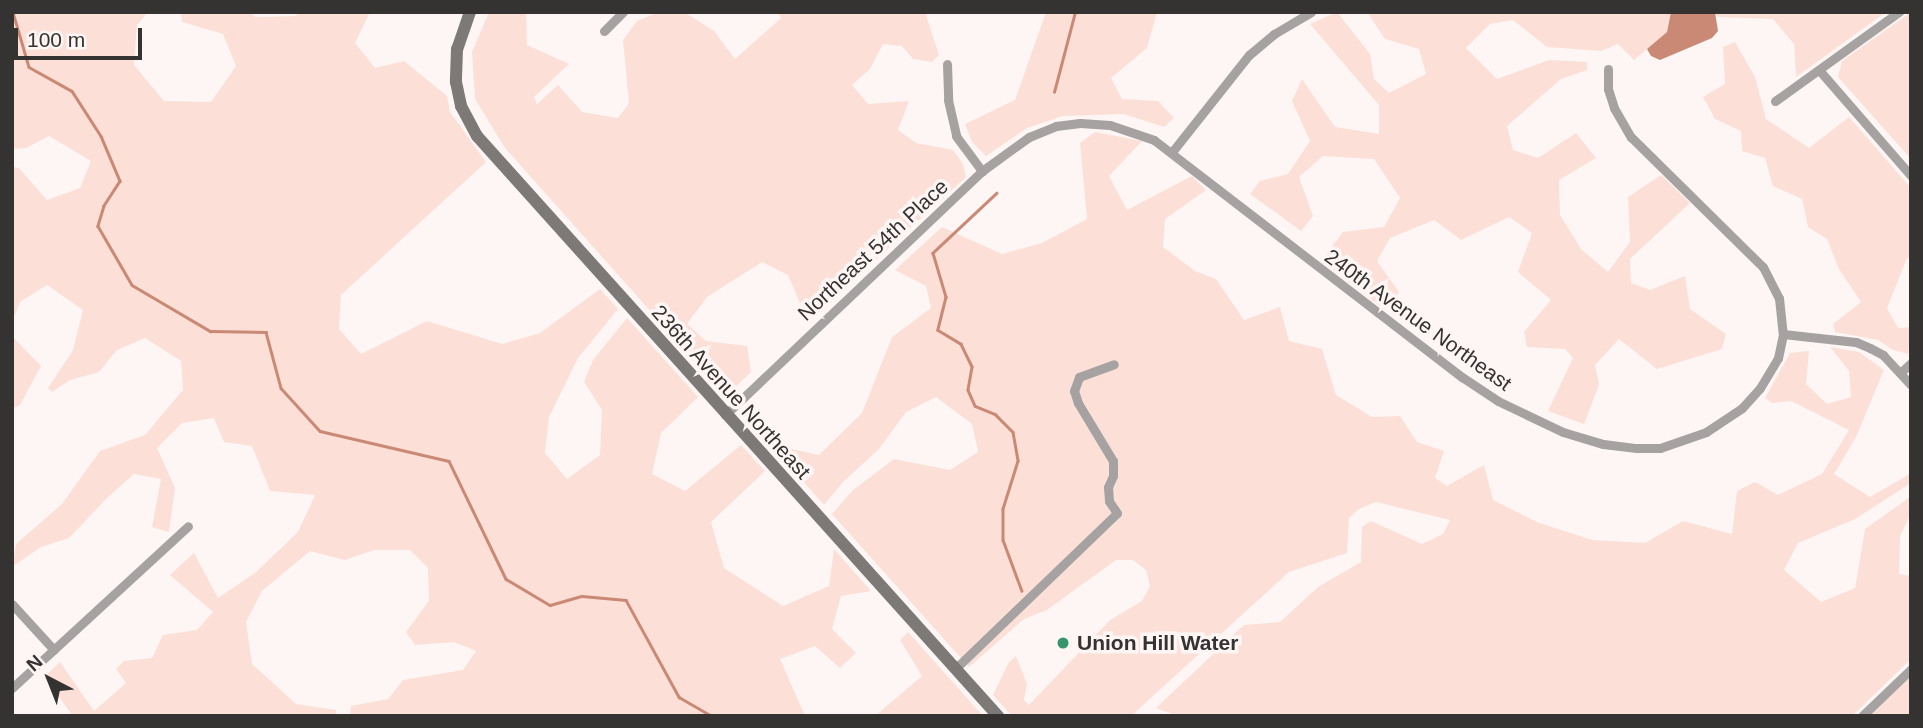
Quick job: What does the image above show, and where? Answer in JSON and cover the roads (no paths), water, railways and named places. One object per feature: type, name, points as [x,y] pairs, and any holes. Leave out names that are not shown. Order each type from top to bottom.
[{"type":"street","name":"236th Avenue Northeast","points":[[470,12],[457,49],[456,82],[461,106],[486,149],[998,716]]},
{"type":"street","points":[[604,31],[623,12]]},
{"type":"street","points":[[1172,152],[1250,55],[1274,34],[1311,12]]},
{"type":"street","points":[[1775,101],[1899,12]]},
{"type":"street","points":[[947,64],[948,100],[956,136],[982,171]]},
{"type":"street","points":[[1608,69],[1608,89],[1614,108],[1631,137],[1763,267],[1779,299],[1783,334],[1856,342],[1883,355],[1911,386]]},
{"type":"street","points":[[1819,70],[1911,176]]},
{"type":"street","name":"240th Avenue Northeast","points":[[1056,126],[1110,125],[1133,131],[1172,152],[1310,262],[1462,377],[1498,401],[1576,436],[1603,444],[1660,448],[1706,432],[1742,408],[1760,388],[1778,358],[1783,334]]},
{"type":"street","name":"Northeast 54th Place","points":[[725,415],[982,171],[1029,137],[1056,126]]},
{"type":"street","points":[[1900,373],[1911,363]]},
{"type":"street","points":[[956,668],[1117,513],[1110,501],[1108,487],[1113,476],[1113,461],[1083,412],[1074,391],[1079,377],[1114,364]]},
{"type":"street","points":[[12,688],[188,526]]},
{"type":"street","points":[[12,604],[54,650]]},
{"type":"street","points":[[1862,716],[1911,669]]},
{"type":"waterway","points":[[13,12],[29,67],[72,91],[101,136],[120,181],[104,206],[98,226],[132,285],[210,331],[266,332],[281,388],[320,431],[449,461],[506,579],[550,605],[582,596],[626,600],[679,697],[712,716]]},
{"type":"waterway","points":[[1054,92],[1075,12]]},
{"type":"waterway","points":[[997,193],[933,253],[946,297],[938,330],[961,344],[972,367],[968,390],[975,406],[995,414],[1013,432],[1018,461],[1003,509],[1003,540],[1022,591]]},
{"type":"place","name":"Union Hill Water","points":[[1063,643]]}]
